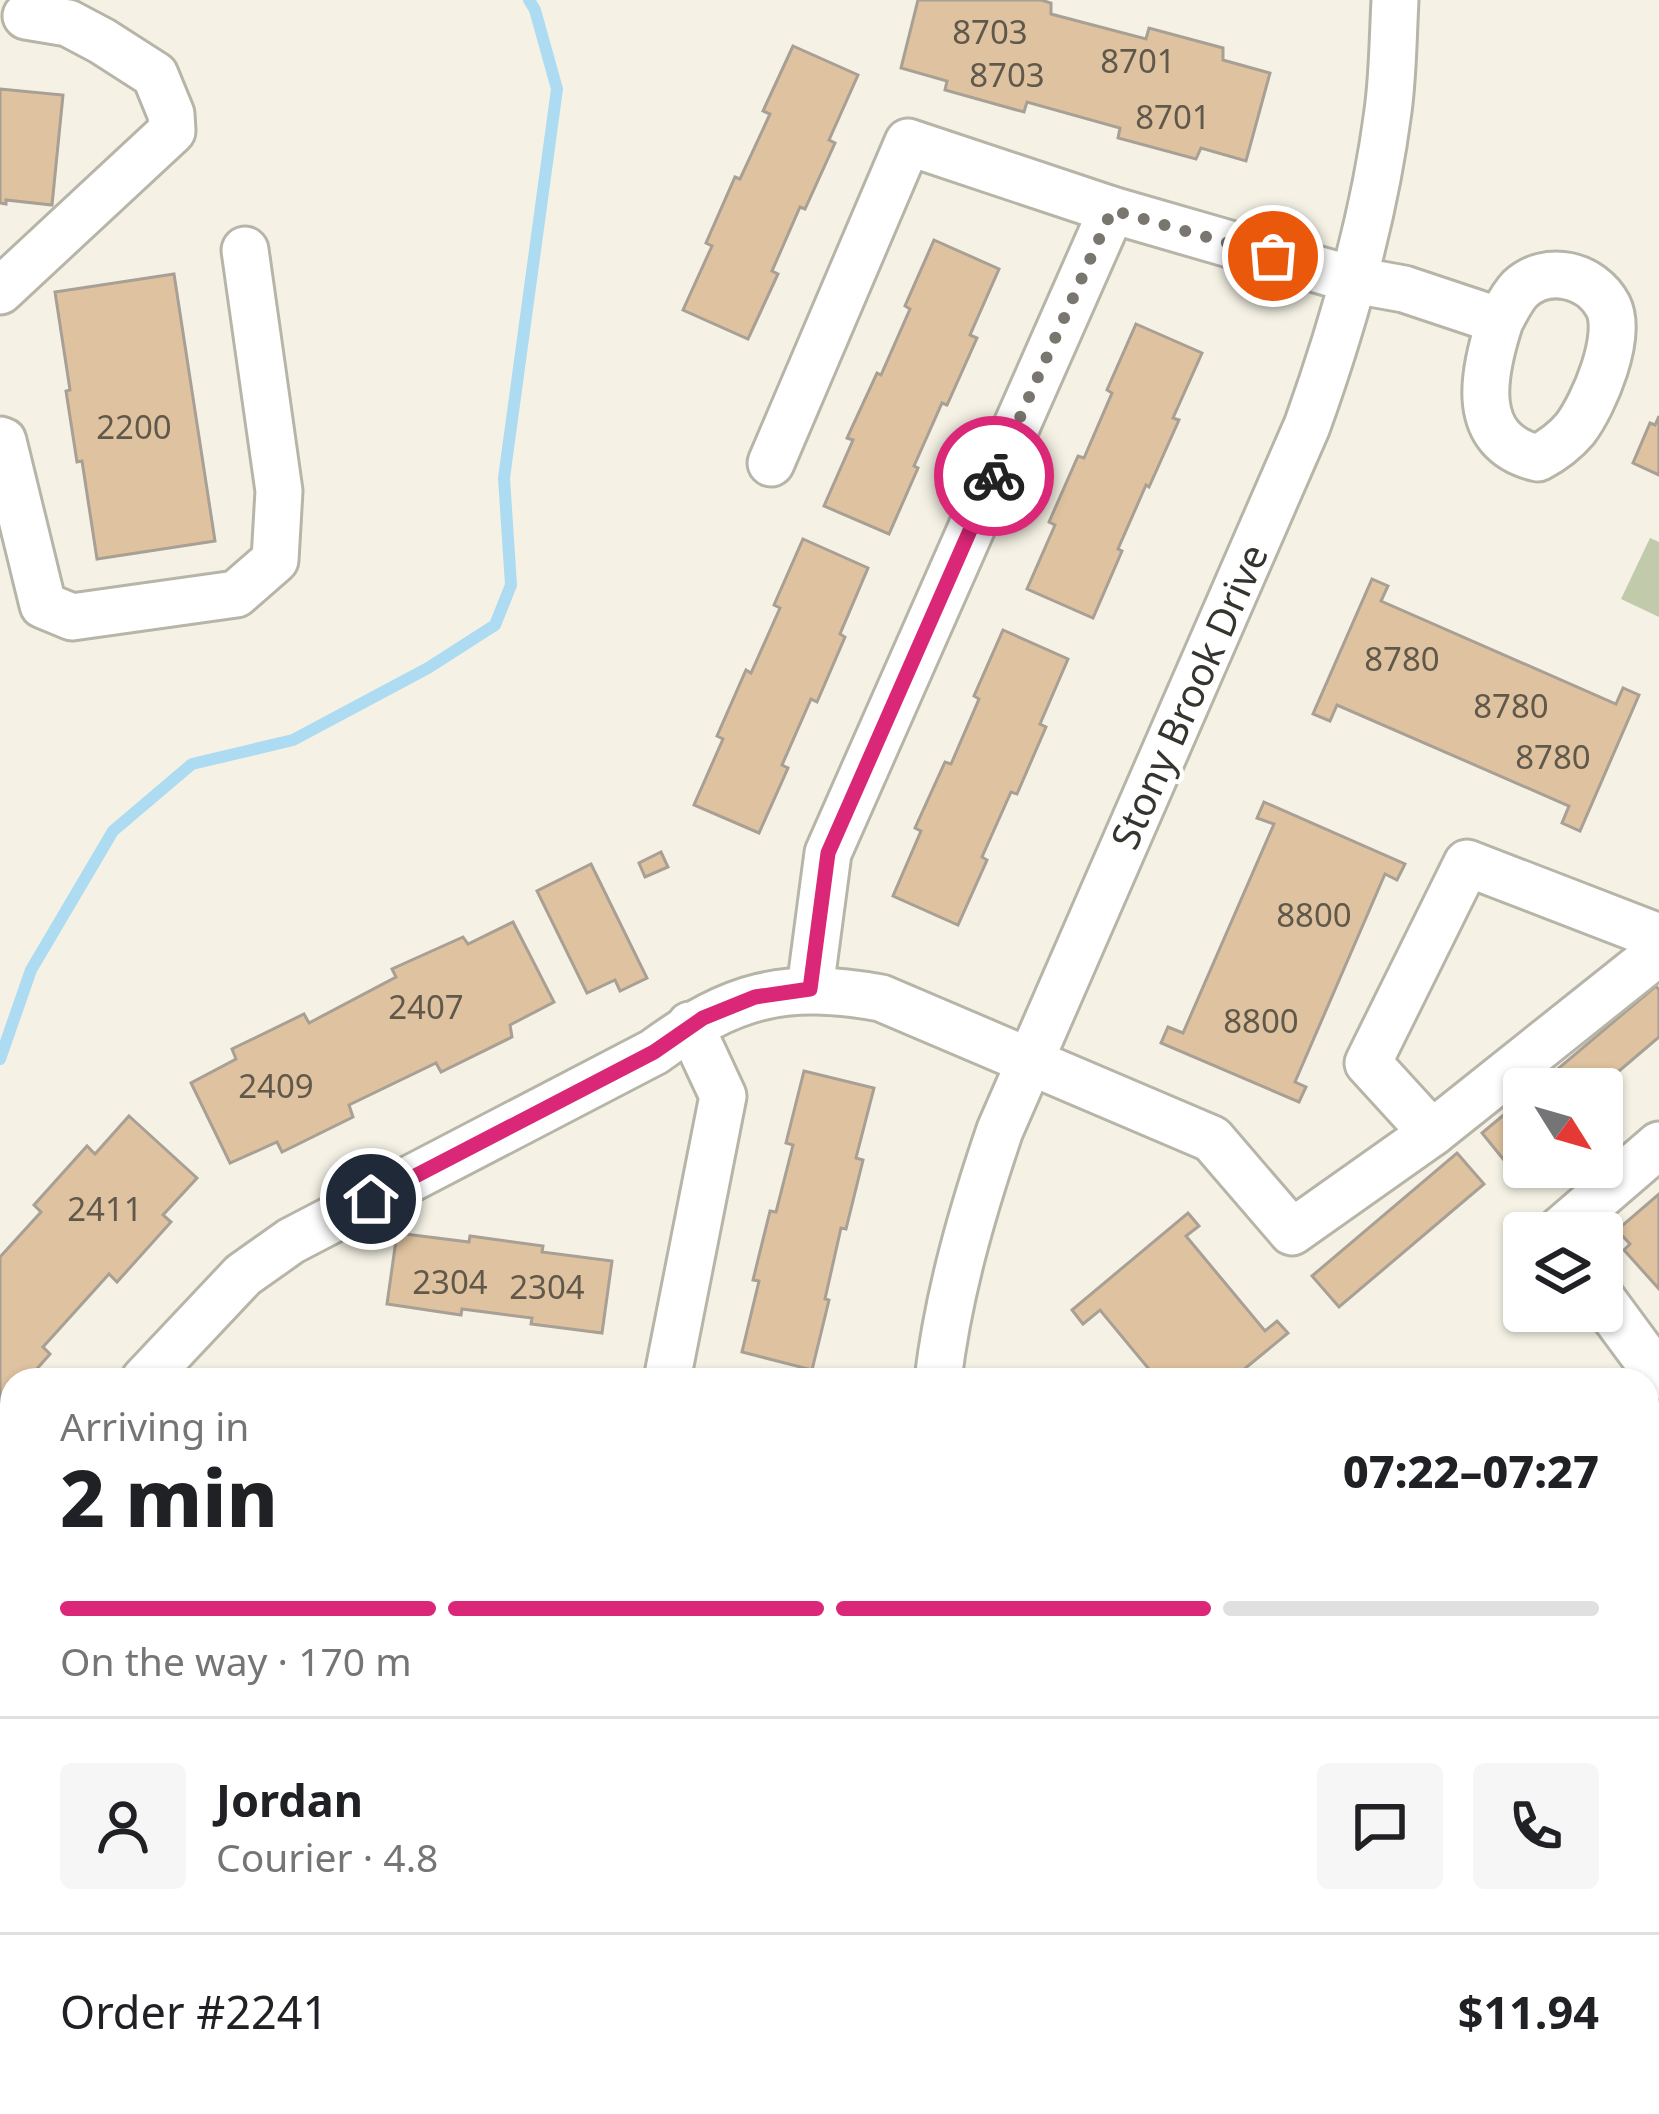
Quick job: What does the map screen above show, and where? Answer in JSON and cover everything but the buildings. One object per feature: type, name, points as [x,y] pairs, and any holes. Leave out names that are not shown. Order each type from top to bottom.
[{"type":"street","name":"Stony Brook Drive","points":[[939,1368],[974,1206],[1000,1130],[1307,425],[1334,351],[1372,207],[1389,108],[1395,0]]},
{"type":"street","points":[[0,291],[172,131],[171,114],[155,75],[68,23],[26,16]]},
{"type":"street","points":[[771,463],[908,142],[1112,210],[1354,280],[1404,289],[1500,321]]},
{"type":"street","points":[[810,989],[828,853],[1112,210]]},
{"type":"street","points":[[0,440],[43,605],[72,616],[236,594],[275,560],[279,491],[245,250]]},
{"type":"street","points":[[1432,1133],[1368,1063],[1467,863],[1659,938]]},
{"type":"street","points":[[155,1368],[243,1275],[291,1241],[654,1052],[690,1025],[755,997],[810,989],[881,998],[1212,1139],[1292,1232],[1432,1133],[1659,952]]},
{"type":"street","points":[[669,1368],[723,1096],[690,1025]]},
{"type":"street","points":[[1581,1212],[1659,1144]]},
{"type":"street","points":[[1623,1327],[1653,1368]]},
{"type":"green space","points":[[1650,538],[1659,542],[1659,617],[1621,599]]},
{"type":"waterway","points":[[0,1059],[31,970],[113,831],[192,764],[293,740],[428,668],[495,625],[511,585],[504,478],[557,89],[529,0]]},
{"type":"way so far","points":[[994,476],[1112,210],[1273,256]]},
{"type":"route","points":[[371,1199],[654,1052],[703,1018],[755,997],[810,989],[828,853],[994,476]]}]
